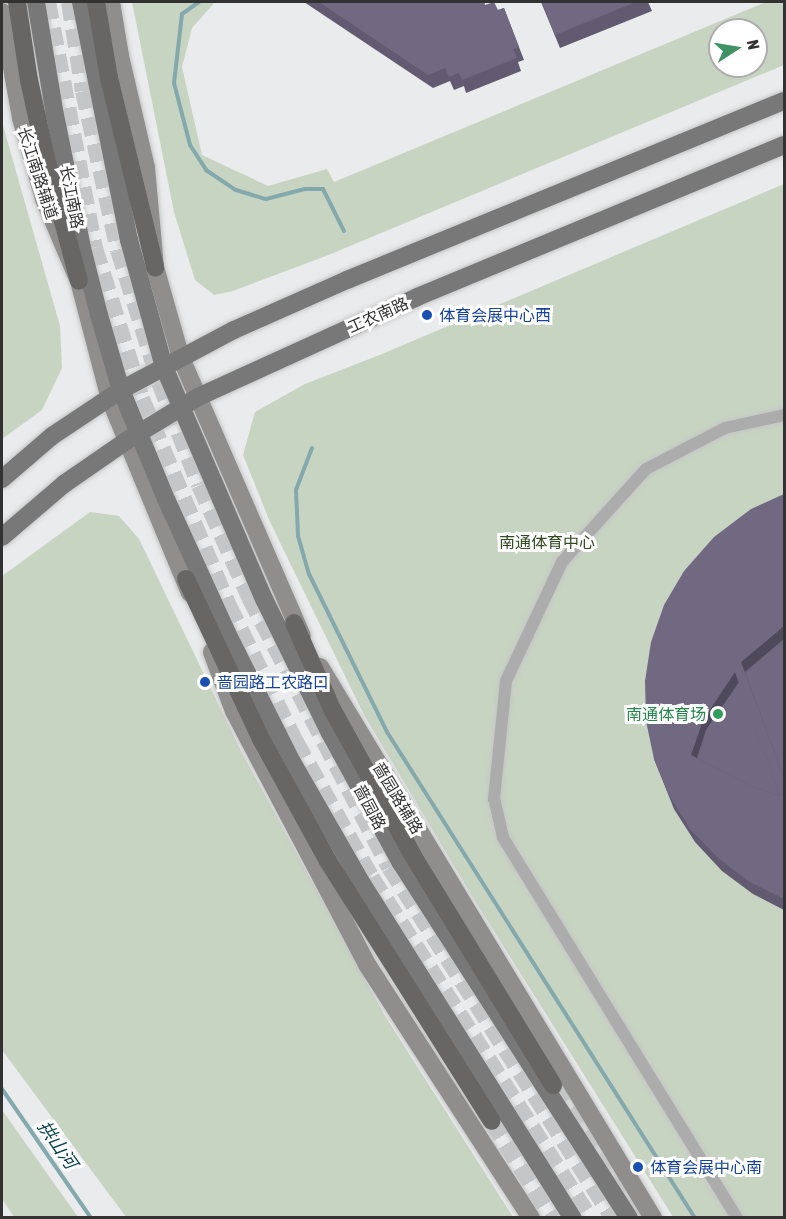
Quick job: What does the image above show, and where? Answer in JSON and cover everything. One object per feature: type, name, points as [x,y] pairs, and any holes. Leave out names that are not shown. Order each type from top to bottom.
[{"type":"highway","points":[[17,2],[29,80],[46,158],[79,281]]},
{"type":"highway","points":[[96,2],[109,78],[154,267]]},
{"type":"highway","points":[[186,579],[261,739],[328,861],[492,1121]]},
{"type":"highway","points":[[294,623],[333,709],[412,854],[553,1085]]},
{"type":"main road","name":"长江南路","points":[[36,2],[82,248],[116,395]]},
{"type":"main road","points":[[81,2],[129,240],[164,367]]},
{"type":"main road","points":[[2,479],[52,436],[164,367],[234,330],[347,280],[784,101]]},
{"type":"main road","name":"工农南路","points":[[2,537],[63,484],[191,402],[417,297],[784,145]]},
{"type":"main road","name":"啬园路","points":[[164,367],[191,402],[216,490],[264,599],[330,733],[401,863],[629,1218]]},
{"type":"main road","points":[[132,438],[165,500],[228,635],[292,762],[361,882],[573,1218]]},
{"type":"street","points":[[111,2],[120,56],[146,168],[154,267],[181,358]]},
{"type":"street","name":"长江南路辅道","points":[[2,12],[21,118],[44,199],[79,281],[116,395]]},
{"type":"street","name":"啬园路辅路","points":[[181,358],[191,402],[294,623],[653,1218]]},
{"type":"street","points":[[116,395],[234,711],[368,966],[531,1218]]},
{"type":"street","points":[[738,1218],[502,837],[495,799],[506,681],[562,562],[646,470],[724,428],[784,415]]},
{"type":"green space","points":[[132,2],[215,2],[192,28],[182,67],[202,155],[268,186],[327,169],[334,182],[708,26],[708,78],[753,78],[326,256],[233,291],[214,295],[195,280],[174,212]]},
{"type":"green space","points":[[766,2],[784,2],[784,65],[768,72],[768,18],[728,18]]},
{"type":"green space","points":[[2,122],[60,326],[62,368],[42,410],[2,439]]},
{"type":"green space","name":"南通体育中心","points":[[784,184],[784,1217],[673,1217],[472,896],[364,715],[270,522],[243,455],[255,412],[305,384],[382,354]]},
{"type":"green space","points":[[90,512],[119,516],[139,539],[240,749],[385,1016],[513,1217],[126,1217],[2,1050],[2,576]]},
{"type":"green space","points":[[2,1110],[78,1217],[14,1217],[2,1199]]},
{"type":"building","points":[[319,2],[484,2],[485,5],[494,2],[498,10],[504,8],[519,47],[513,49],[517,58],[462,80],[459,73],[449,77],[445,68],[428,75]]},
{"type":"building","points":[[542,2],[636,2],[555,35]]},
{"type":"building","name":"南通体育场","points":[[784,494],[784,626],[741,662],[784,778],[784,899],[748,881],[717,857],[690,829],[669,795],[654,759],[646,721],[645,681],[651,642],[664,605],[684,571],[714,537],[751,509]],"holes":[[[735,672],[780,796],[749,785],[691,755],[703,720]]]},
{"type":"building","points":[[784,639],[784,778],[745,672]]},
{"type":"building","points":[[739,682],[780,796],[749,785],[697,758],[706,730]]},
{"type":"waterway","points":[[199,2],[182,14],[174,83],[190,145],[206,170],[236,190],[266,199],[305,189],[323,189],[344,231]]},
{"type":"waterway","points":[[312,448],[296,490],[298,536],[309,574],[387,732],[695,1218]]},
{"type":"waterway","name":"拱山河","points":[[2,1089],[91,1218]]},
{"type":"tunnel","points":[[47,2],[94,248],[141,399],[228,606],[295,742],[371,878],[589,1218]]},
{"type":"tunnel","points":[[70,2],[84,91],[119,250],[160,382],[200,485],[250,597],[390,867],[614,1218]]},
{"type":"tunnel","points":[[555,1087],[643,1218]]},
{"type":"tunnel","points":[[492,1121],[553,1218]]},
{"type":"place","name":"体育会展中心西","points":[[427,315]]},
{"type":"place","name":"啬园路工农路口","points":[[205,682]]},
{"type":"place","name":"南通体育场","points":[[718,714]]},
{"type":"place","name":"体育会展中心南","points":[[638,1167]]}]
